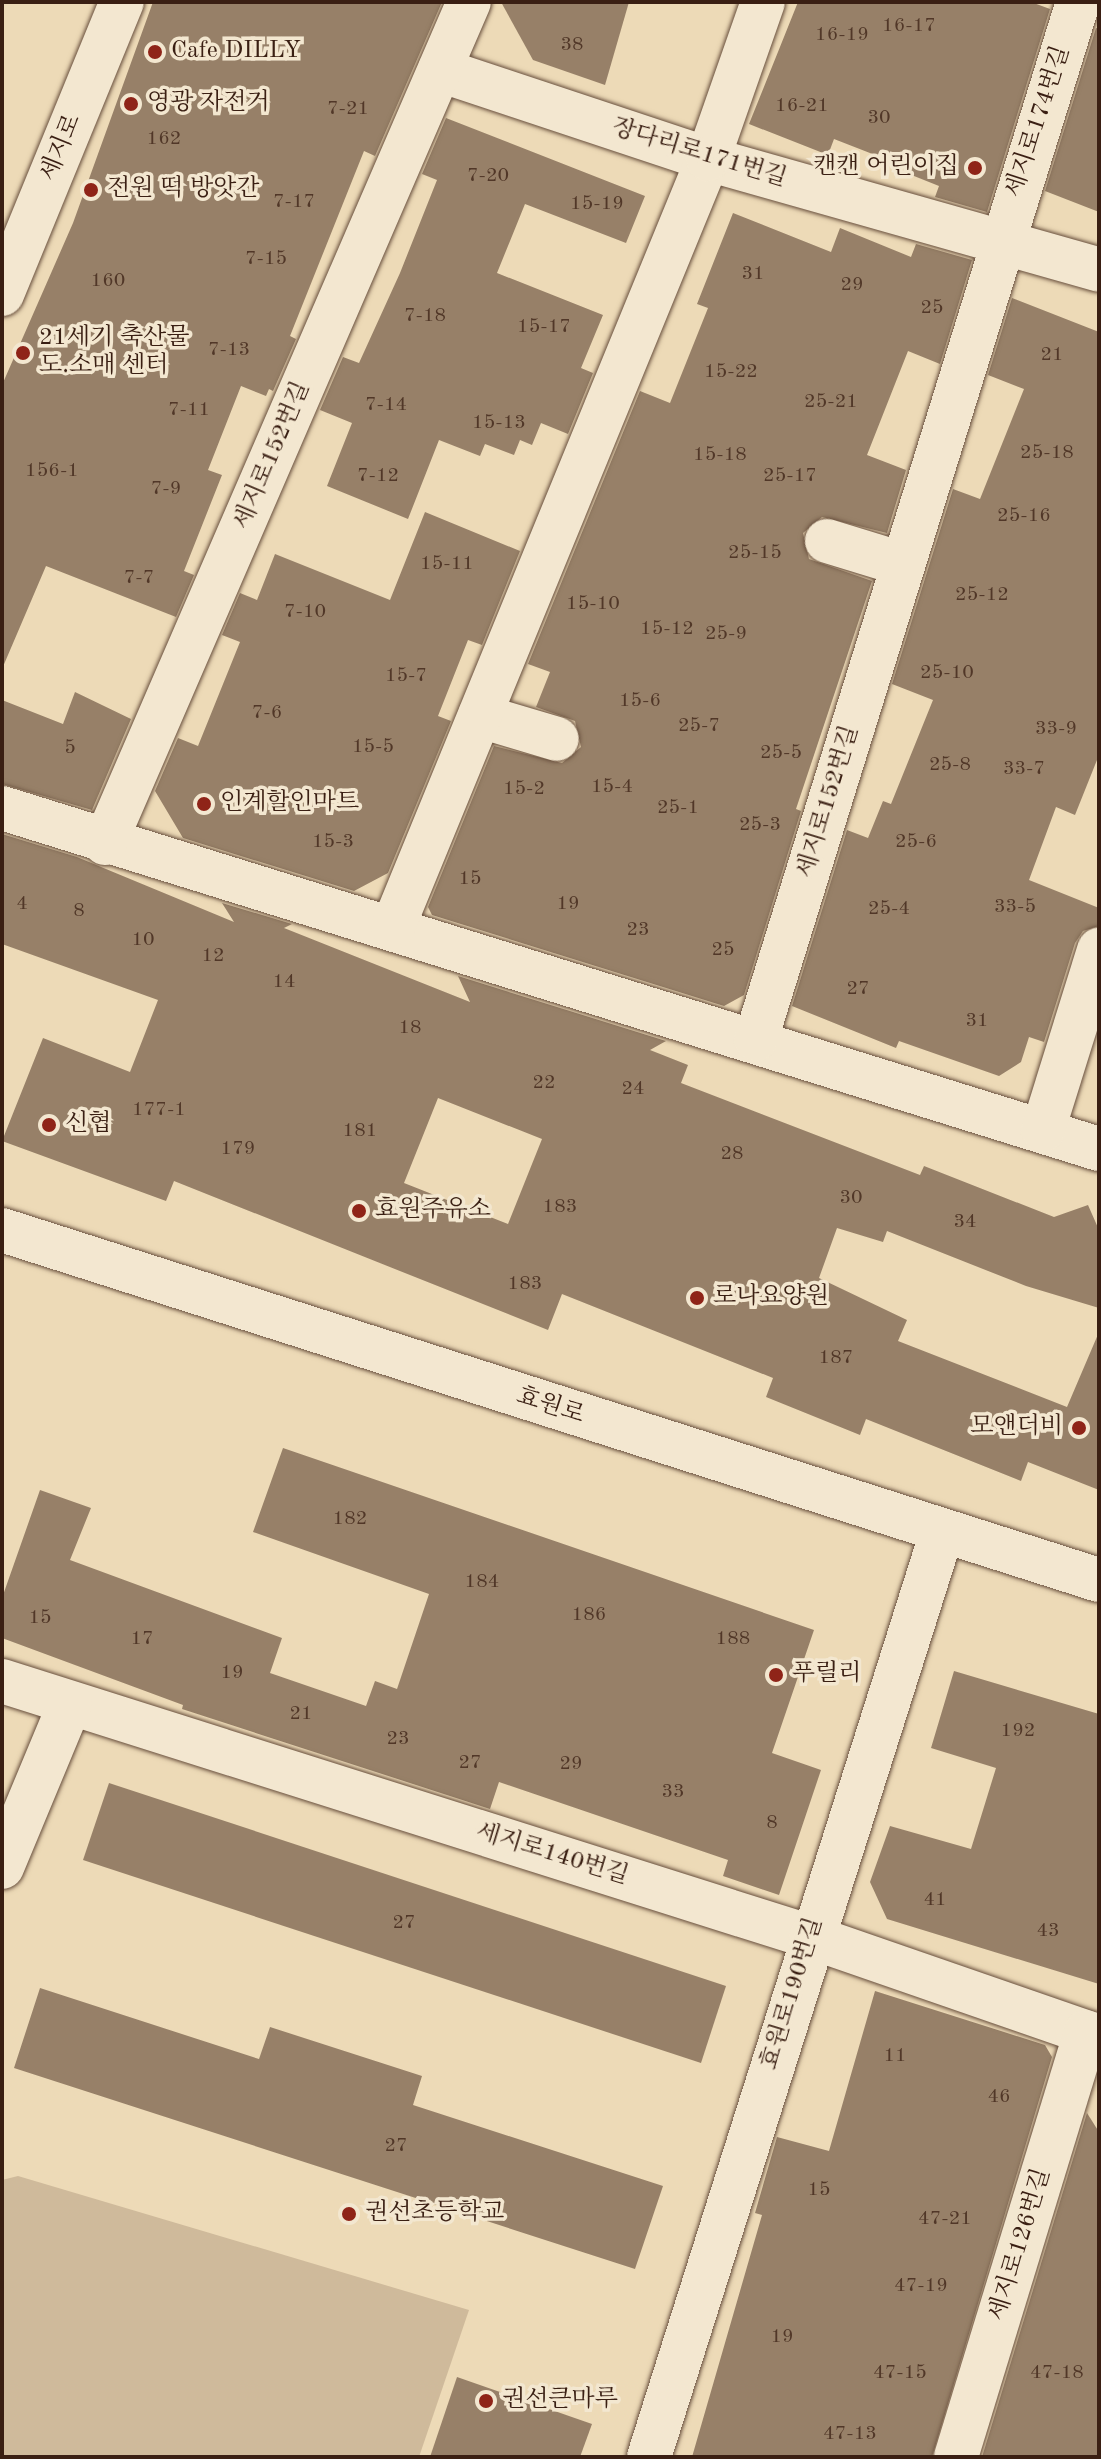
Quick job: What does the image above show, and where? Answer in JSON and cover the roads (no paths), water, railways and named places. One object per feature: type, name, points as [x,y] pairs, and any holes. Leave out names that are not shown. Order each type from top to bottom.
[{"type":"street","name":"세지로","points":[[2,294],[122,2]]},
{"type":"street","points":[[440,70],[469,2]]},
{"type":"street","points":[[393,927],[708,159],[763,2]]},
{"type":"street","name":"세지로174번길","points":[[1001,242],[1078,2]]},
{"type":"street","name":"장다리로171번길","points":[[440,70],[708,159],[1099,270]]},
{"type":"street","name":"세지로152번길","points":[[105,843],[440,70]]},
{"type":"street","name":"세지로152번길","points":[[756,1039],[1001,242]]},
{"type":"street","points":[[827,541],[902,564]]},
{"type":"street","points":[[480,716],[557,739]]},
{"type":"street","points":[[2,808],[105,843],[393,927],[756,1039],[1099,1149]]},
{"type":"street","points":[[1043,1130],[1099,950]]},
{"type":"street","name":"효원로","points":[[2,1230],[1099,1580]]},
{"type":"street","name":"효원로190번길","points":[[649,2457],[811,1937],[942,1532]]},
{"type":"street","name":"세지로140번길","points":[[2,1681],[811,1937],[1092,2035]]},
{"type":"street","points":[[2,1867],[70,1704]]},
{"type":"street","name":"세지로126번길","points":[[956,2457],[1092,2035]]},
{"type":"place","name":"Cafe DILLY","points":[[155,52]]},
{"type":"place","name":"영광 자전거","points":[[131,104]]},
{"type":"place","name":"캔캔 어린이집","points":[[975,168]]},
{"type":"place","name":"전원 떡 방앗간","points":[[91,190]]},
{"type":"place","name":"21세기 축산물 도.소매 센터","points":[[23,353]]},
{"type":"place","name":"인계할인마트","points":[[204,804]]},
{"type":"place","name":"신협","points":[[49,1125]]},
{"type":"place","name":"효원주유소","points":[[359,1211]]},
{"type":"place","name":"로나요양원","points":[[697,1298]]},
{"type":"place","name":"모앤더비","points":[[1079,1428]]},
{"type":"place","name":"푸릴리","points":[[776,1675]]},
{"type":"place","name":"권선초등학교","points":[[349,2214]]},
{"type":"place","name":"권선큰마루","points":[[486,2401]]}]
